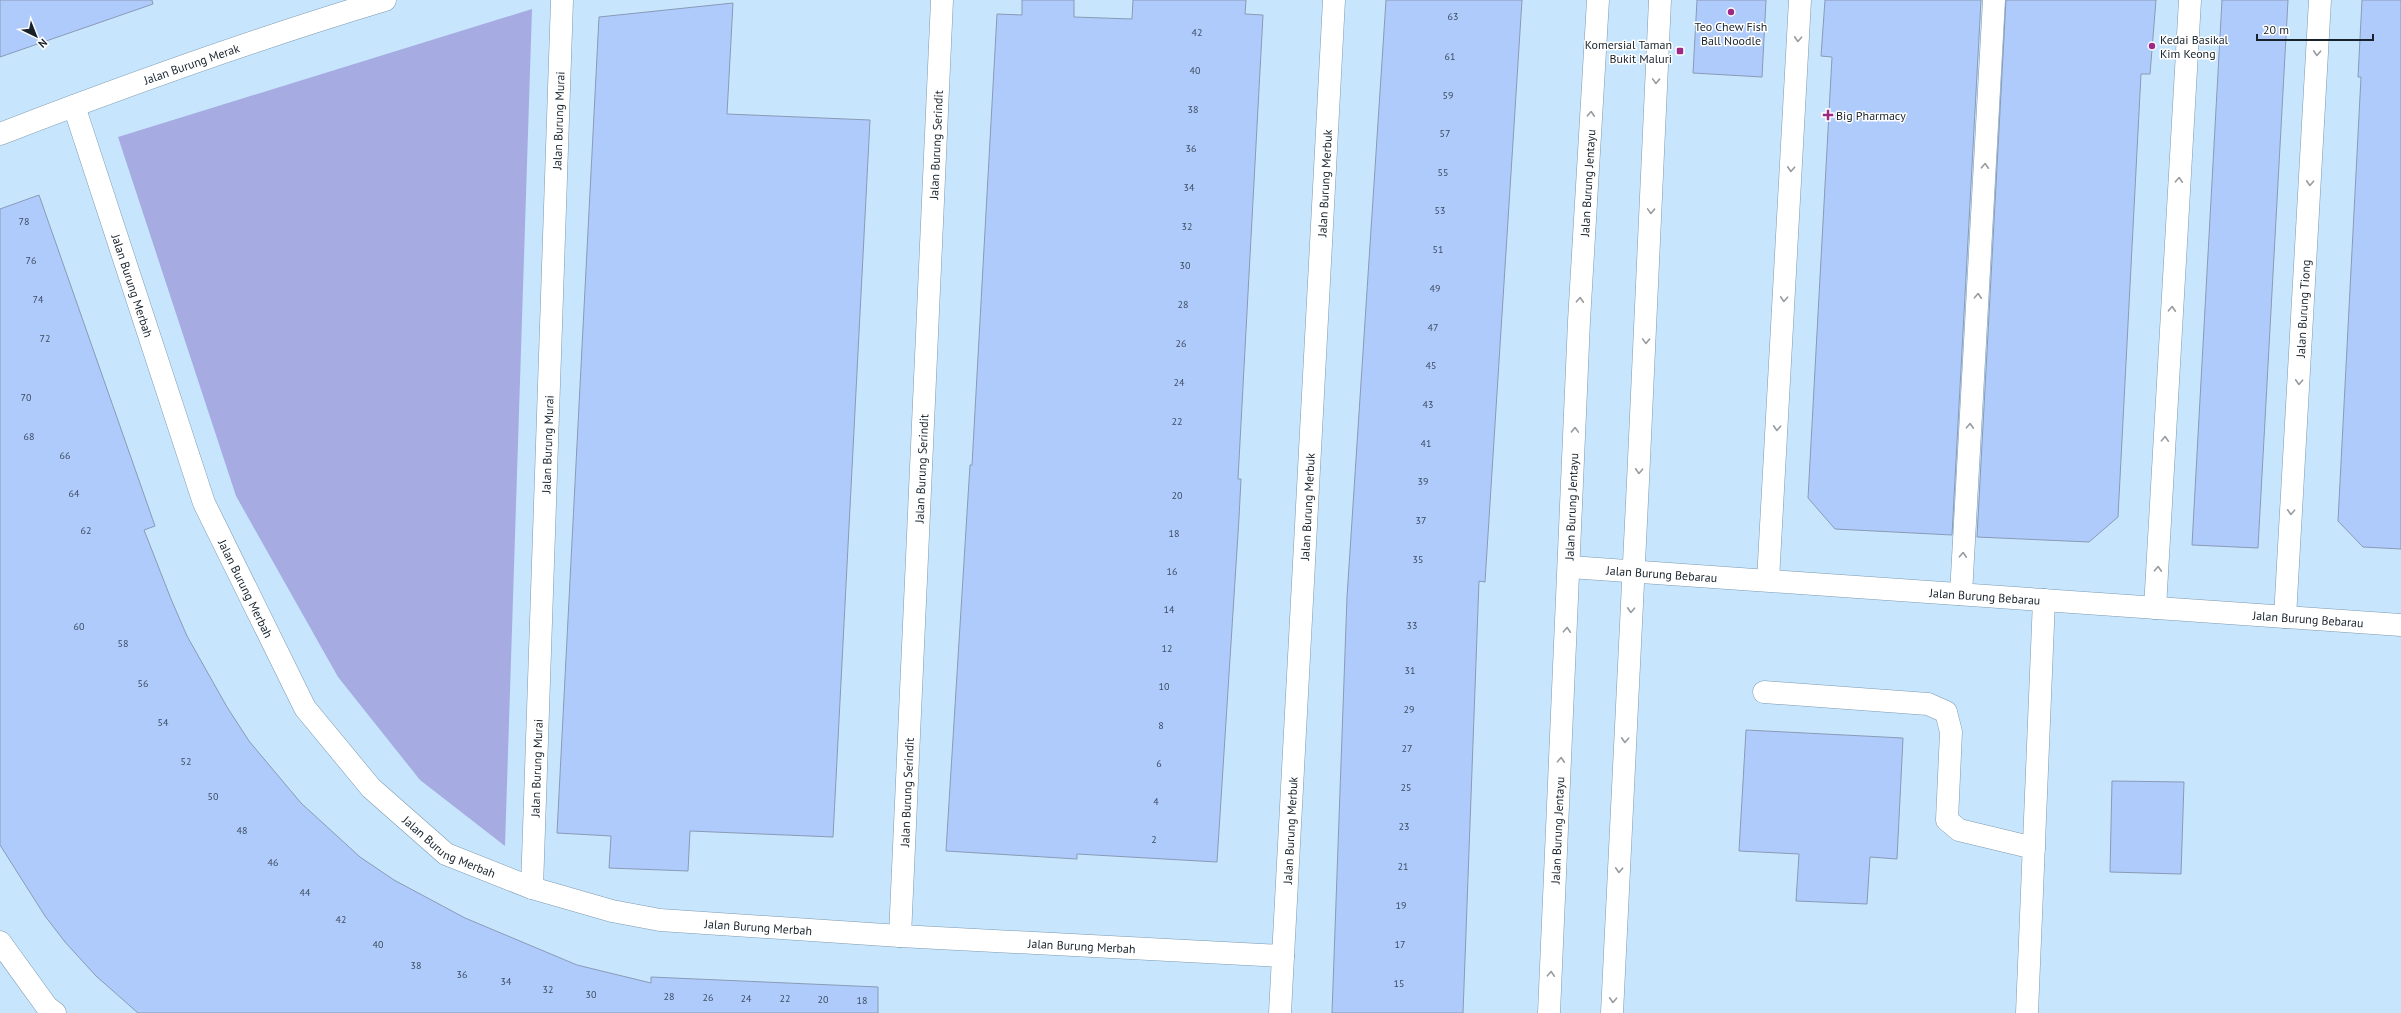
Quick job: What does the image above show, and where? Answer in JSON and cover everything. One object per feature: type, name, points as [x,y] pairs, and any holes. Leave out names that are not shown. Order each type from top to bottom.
[{"type":"street","name":"Jalan Burung Merak","points":[[0,134],[74,106],[321,19],[385,0]]},
{"type":"street","name":"Jalan Burung Murai","points":[[532,888],[562,0]]},
{"type":"street","name":"Jalan Burung Serindit","points":[[900,936],[942,0]]},
{"type":"street","name":"Jalan Burung Merbuk","points":[[1280,1013],[1334,0]]},
{"type":"street","name":"Jalan Burung Jentayu","points":[[1549,1013],[1570,567],[1579,321],[1598,0]]},
{"type":"street","points":[[1612,1013],[1633,571],[1644,378],[1660,0]]},
{"type":"street","points":[[1768,580],[1800,0]]},
{"type":"street","points":[[1961,594],[1994,0]]},
{"type":"street","points":[[2155,608],[2190,0]]},
{"type":"street","name":"Jalan Burung Tiong","points":[[2286,617],[2320,0]]},
{"type":"street","name":"Jalan Burung Merbah","points":[[74,106],[204,503],[306,708],[371,788],[446,854],[532,888],[612,911],[660,920],[900,936],[1283,956]]},
{"type":"street","name":"Jalan Burung Bebarau","points":[[1570,567],[2401,625]]},
{"type":"street","points":[[2027,1013],[2044,600]]},
{"type":"street","points":[[1764,692],[1928,704],[1946,712],[1951,732],[1947,820],[1959,830],[2034,848]]},
{"type":"street","points":[[0,942],[47,1007],[54,1013]]},
{"type":"shaded area","points":[[532,9],[505,846],[420,780],[338,677],[236,496],[118,137]]},
{"type":"building","points":[[0,0],[152,0],[153,4],[0,57]]},
{"type":"building","points":[[1022,0],[1074,0],[1074,17],[1132,19],[1133,0],[1246,0],[1245,14],[1263,15],[1238,479],[1241,479],[1239,518],[1217,862],[1077,854],[1077,859],[946,851],[970,465],[972,465],[997,14],[1022,15]]},
{"type":"building","points":[[1386,0],[1522,0],[1485,582],[1479,581],[1463,1013],[1332,1013],[1347,597]]},
{"type":"building","points":[[1697,0],[1766,0],[1762,77],[1693,73]]},
{"type":"building","points":[[1825,0],[1981,0],[1952,535],[1835,529],[1808,498],[1832,57],[1821,56]]},
{"type":"building","points":[[2006,0],[2156,0],[2150,74],[2141,74],[2118,517],[2089,542],[1977,537]]},
{"type":"building","points":[[2222,0],[2288,0],[2258,548],[2192,545]]},
{"type":"building","points":[[2362,0],[2401,0],[2401,549],[2363,547],[2338,521],[2361,77],[2358,77]]},
{"type":"building","points":[[733,3],[727,114],[870,120],[833,837],[690,831],[688,871],[609,868],[611,836],[557,833],[599,17]]},
{"type":"building","points":[[39,195],[155,526],[144,530],[171,599],[187,636],[227,707],[249,741],[301,803],[360,857],[394,880],[465,918],[577,965],[651,983],[651,977],[878,987],[878,1013],[138,1013],[96,976],[65,942],[45,916],[0,845],[0,209]]},
{"type":"building","points":[[1746,730],[1903,738],[1897,859],[1870,857],[1867,904],[1796,901],[1799,854],[1739,851]]},
{"type":"building","points":[[2112,781],[2184,782],[2181,874],[2110,872]]},
{"type":"place","name":"Teo Chew Fish Ball Noodle","points":[[1731,12]]},
{"type":"place","name":"Kedai Basikal Kim Keong","points":[[2152,46]]},
{"type":"place","name":"Komersial Taman Bukit Maluri","points":[[1680,51]]},
{"type":"place","name":"Big Pharmacy","points":[[1828,115]]}]
